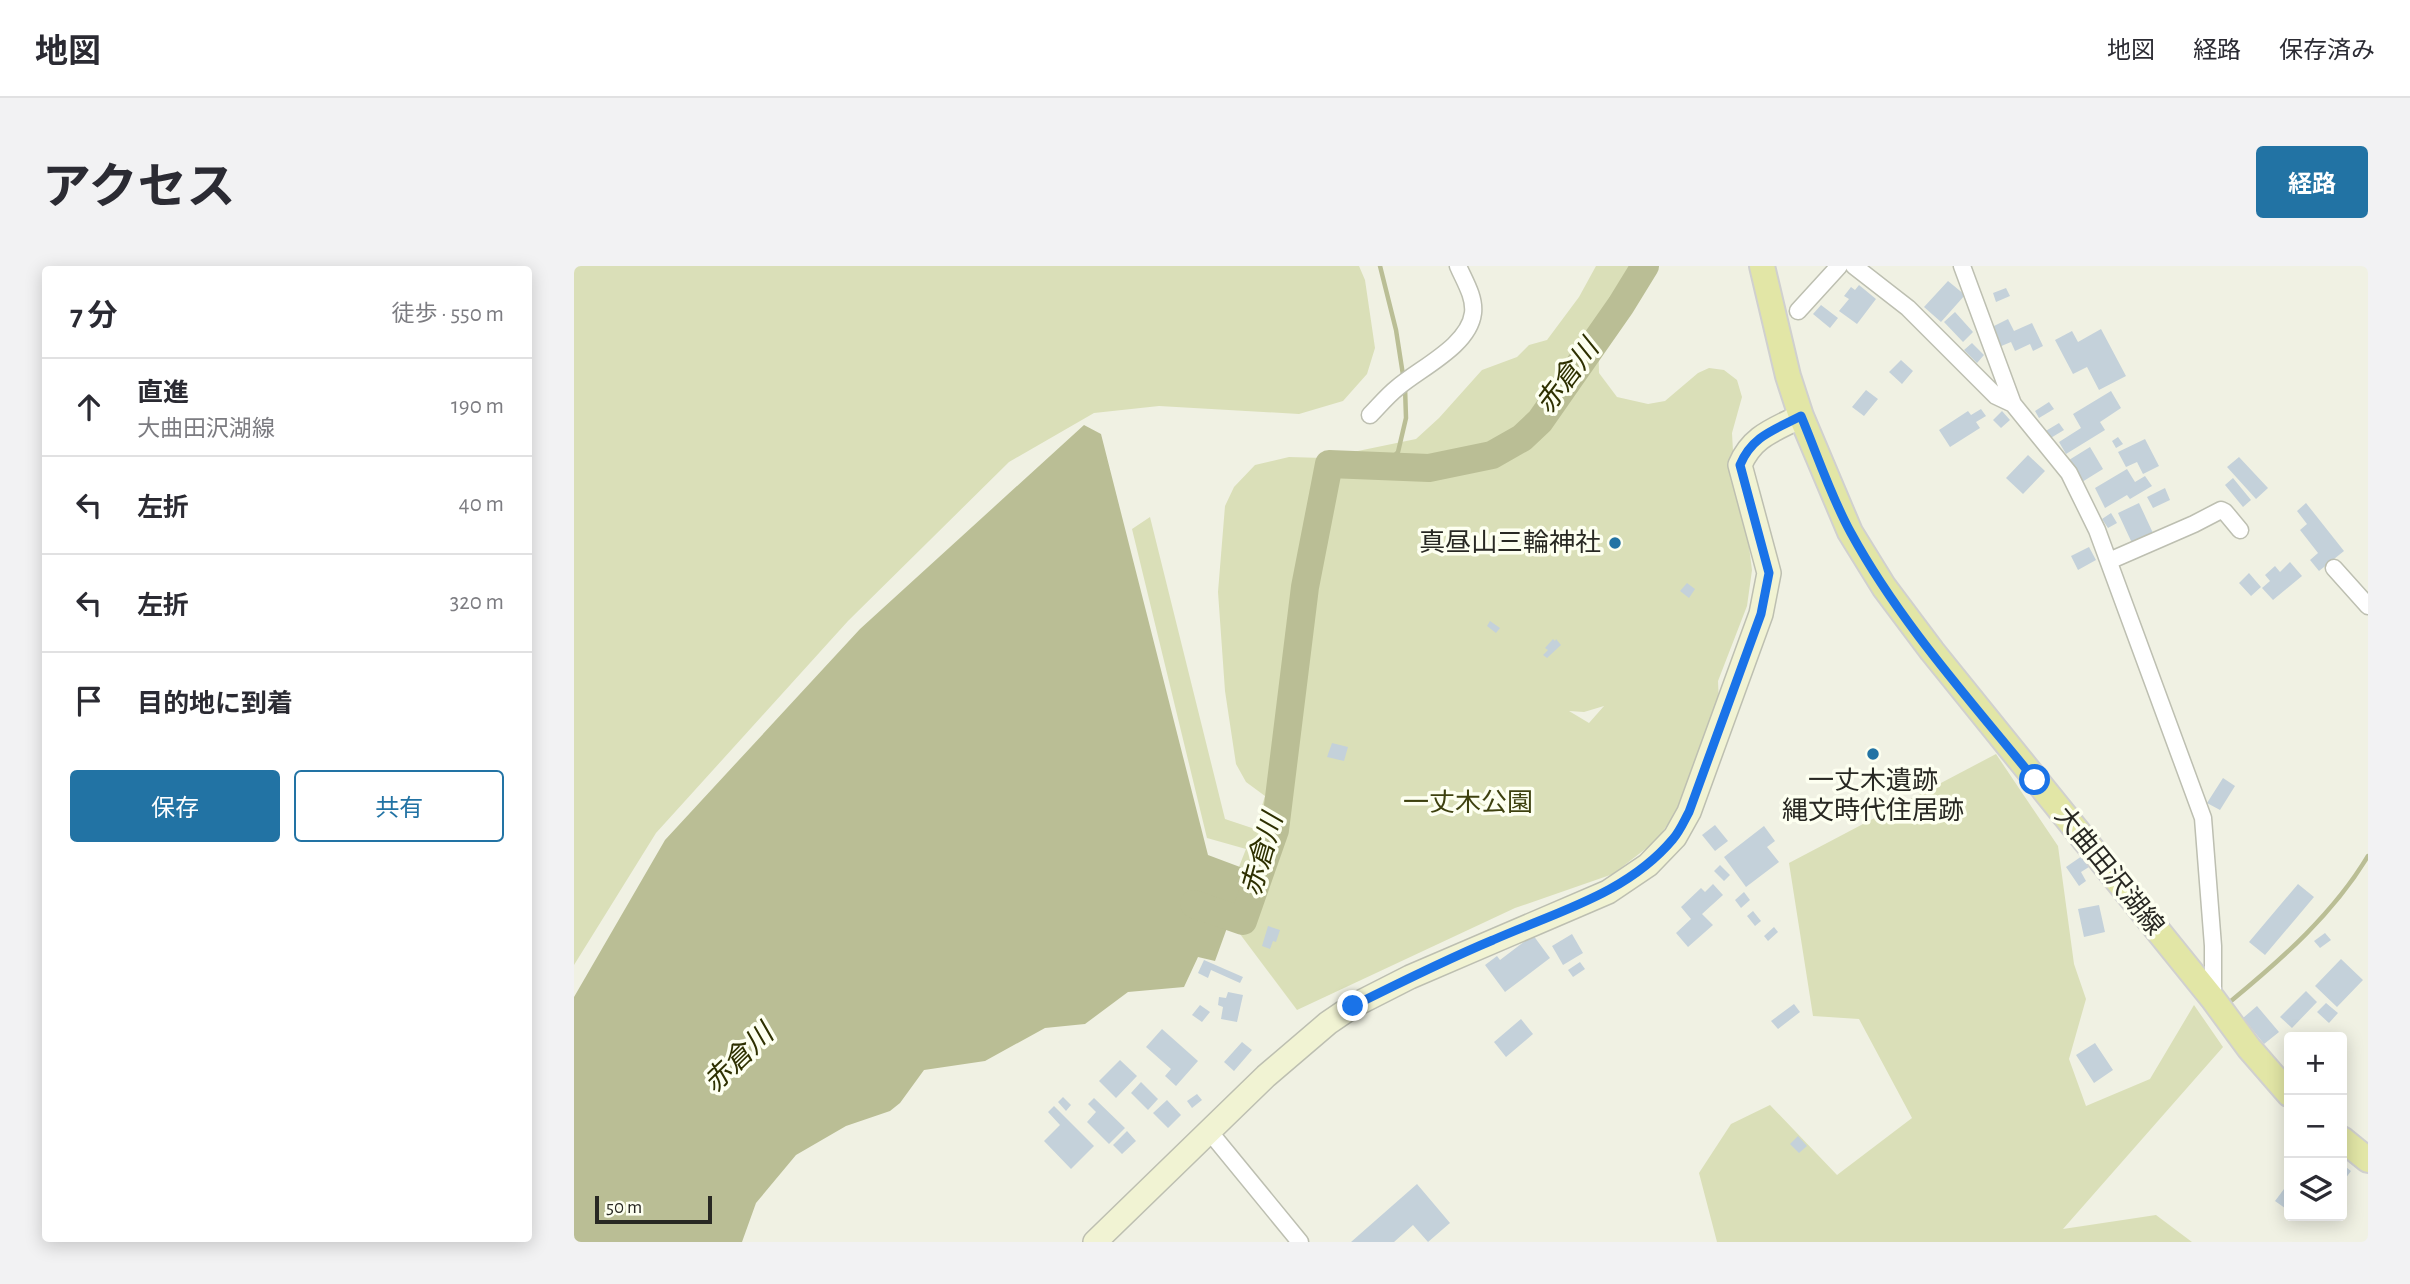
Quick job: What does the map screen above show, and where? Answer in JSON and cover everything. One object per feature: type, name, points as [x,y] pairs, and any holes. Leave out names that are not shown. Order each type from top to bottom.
[{"type":"main road","name":"大曲田沢湖線","points":[[1762,266],[1788,376],[1801,416],[1850,532],[1884,587],[1932,652],[2284,1088]]},
{"type":"main road","points":[[2347,1143],[2368,1160]]},
{"type":"street","points":[[1370,415],[1396,388],[1450,349],[1466,332],[1473,312],[1470,293],[1458,266]]},
{"type":"street","points":[[1798,311],[1839,266]]},
{"type":"street","points":[[1854,266],[1908,308],[1996,396],[2013,404]]},
{"type":"street","points":[[1962,266],[2013,404],[2069,473],[2097,530],[2203,818],[2213,946],[2213,999]]},
{"type":"street","points":[[1095,1242],[1209,1131],[1328,1023],[1353,1006],[1410,977],[1608,892],[1648,865],[1675,837],[1689,812],[1757,627],[1769,573],[1740,465],[1746,451],[1756,439],[1801,416]]},
{"type":"street","points":[[2109,561],[2221,510],[2240,530]]},
{"type":"street","points":[[2334,568],[2368,606]]},
{"type":"street","points":[[1209,1131],[1300,1242]]},
{"type":"green space","points":[[574,266],[1359,266],[1365,280],[1375,348],[1367,374],[1343,401],[1299,414],[1159,406],[1094,413],[1009,462],[848,621],[656,833],[574,965]]},
{"type":"green space","name":"一丈木公園","points":[[1596,266],[1630,266],[1611,296],[1598,329],[1599,373],[1617,397],[1648,404],[1665,401],[1698,373],[1709,368],[1724,370],[1737,380],[1742,397],[1732,433],[1735,487],[1747,530],[1752,570],[1747,606],[1718,681],[1719,704],[1676,812],[1657,840],[1613,874],[1515,908],[1297,1010],[1222,910],[1246,849],[1207,838],[1132,529],[1150,517],[1225,819],[1255,829],[1265,796],[1246,782],[1236,764],[1225,691],[1218,592],[1225,506],[1234,487],[1255,465],[1289,457],[1324,458],[1416,439],[1439,418],[1482,370],[1517,357],[1529,345],[1547,340],[1579,297]],"holes":[[[1604,706],[1589,723],[1569,711],[1584,712]]]},
{"type":"green space","points":[[1996,754],[2058,846],[2074,964],[2086,999],[2069,1059],[2086,1106],[2150,1079],[2194,1005],[2223,1047],[2063,1229],[2156,1215],[2192,1242],[1717,1242],[1699,1173],[1731,1124],[1770,1105],[1837,1175],[1912,1118],[1859,1019],[1813,1016],[1789,863]]},
{"type":"water","points":[[1084,425],[1101,434],[1208,855],[1248,870],[1215,961],[1198,957],[1184,987],[1128,992],[1085,1024],[1045,1028],[985,1061],[924,1070],[900,1103],[890,1111],[846,1126],[796,1155],[756,1203],[742,1242],[574,1242],[574,997],[665,840],[860,629]]},
{"type":"building","points":[[1948,281],[1965,295],[1941,322],[1924,307]]},
{"type":"building","points":[[1859,285],[1876,299],[1857,324],[1839,311],[1849,299],[1844,296],[1851,287],[1855,290]]},
{"type":"building","points":[[2006,288],[2010,296],[1996,302],[1993,293]]},
{"type":"building","points":[[1821,305],[1838,318],[1830,328],[1813,314]]},
{"type":"building","points":[[1955,312],[1973,332],[1963,342],[1944,322]]},
{"type":"building","points":[[2008,319],[2014,331],[2032,323],[2043,346],[2033,351],[2030,344],[2015,351],[2011,342],[1999,347],[1990,328]]},
{"type":"building","points":[[2101,329],[2126,376],[2099,390],[2087,367],[2073,374],[2055,340],[2072,331],[2078,342]]},
{"type":"building","points":[[1972,343],[1984,355],[1977,363],[1964,350]]},
{"type":"building","points":[[1901,360],[1913,371],[1902,384],[1889,372]]},
{"type":"building","points":[[1866,390],[1878,399],[1864,416],[1852,407]]},
{"type":"building","points":[[2111,391],[2121,408],[2100,422],[2105,430],[2066,454],[2059,442],[2081,428],[2073,414]]},
{"type":"building","points":[[2049,402],[2054,409],[2039,418],[2035,411]]},
{"type":"building","points":[[1981,409],[1986,416],[1976,422],[1980,428],[1950,447],[1939,430],[1968,411],[1971,415]]},
{"type":"building","points":[[2002,411],[2010,420],[2001,428],[1993,420]]},
{"type":"building","points":[[2059,423],[2064,430],[2049,439],[2044,432]]},
{"type":"building","points":[[2118,437],[2123,444],[2116,448],[2112,441]]},
{"type":"building","points":[[2145,439],[2159,466],[2143,474],[2137,462],[2126,467],[2118,452]]},
{"type":"building","points":[[2090,447],[2103,469],[2082,482],[2069,460]]},
{"type":"building","points":[[2028,455],[2045,471],[2023,494],[2006,478]]},
{"type":"building","points":[[2239,457],[2268,488],[2256,499],[2227,467]]},
{"type":"building","points":[[2127,469],[2135,482],[2145,476],[2152,486],[2130,499],[2127,495],[2105,508],[2095,488]]},
{"type":"building","points":[[2233,478],[2251,500],[2243,507],[2225,485]]},
{"type":"building","points":[[2165,488],[2170,500],[2153,508],[2147,497]]},
{"type":"building","points":[[2139,503],[2153,533],[2132,543],[2118,513]]},
{"type":"building","points":[[2306,503],[2344,551],[2319,571],[2310,560],[2318,553],[2300,530],[2307,524],[2297,511]]},
{"type":"building","points":[[2111,513],[2117,523],[2108,528],[2102,519]]},
{"type":"building","points":[[2089,547],[2096,560],[2078,570],[2071,556]]},
{"type":"building","points":[[2290,562],[2302,576],[2273,600],[2262,588],[2270,581],[2265,575],[2275,566],[2280,572]]},
{"type":"building","points":[[2249,573],[2261,587],[2251,596],[2239,583]]},
{"type":"building","points":[[1687,583],[1695,589],[1689,598],[1680,591]]},
{"type":"building","points":[[1490,621],[1500,628],[1496,633],[1487,626]]},
{"type":"building","points":[[1553,639],[1561,645],[1547,658],[1543,655],[1548,650],[1545,648]]},
{"type":"building","points":[[1332,743],[1348,747],[1344,761],[1327,757]]},
{"type":"building","points":[[2223,778],[2235,786],[2220,810],[2207,803]]},
{"type":"building","points":[[1715,825],[1728,841],[1715,851],[1702,835]]},
{"type":"building","points":[[1764,826],[1775,841],[1767,847],[1779,862],[1746,887],[1724,857]]},
{"type":"building","points":[[2082,856],[2089,867],[2081,872],[2086,881],[2079,886],[2066,867]]},
{"type":"building","points":[[1720,865],[1730,875],[1724,881],[1714,871]]},
{"type":"building","points":[[1713,884],[1723,895],[1702,914],[1713,925],[1688,947],[1676,933],[1691,919],[1681,907],[1701,888],[1705,892]]},
{"type":"building","points":[[2298,884],[2314,897],[2265,955],[2249,942]]},
{"type":"building","points":[[1744,892],[1750,900],[1741,908],[1735,900]]},
{"type":"building","points":[[2099,905],[2105,932],[2084,937],[2078,909]]},
{"type":"building","points":[[1753,911],[1761,921],[1755,926],[1747,916]]},
{"type":"building","points":[[1268,926],[1280,930],[1270,949],[1262,946]]},
{"type":"building","points":[[1774,927],[1778,932],[1768,941],[1764,936]]},
{"type":"building","points":[[2325,933],[2331,940],[2320,948],[2314,941]]},
{"type":"building","points":[[1572,934],[1583,953],[1563,965],[1552,946]]},
{"type":"building","points":[[1533,935],[1550,958],[1505,992],[1485,965],[1497,956],[1500,960]]},
{"type":"building","points":[[2341,959],[2363,980],[2337,1007],[2315,986]]},
{"type":"building","points":[[1204,960],[1243,977],[1240,983],[1211,970],[1208,978],[1198,973]]},
{"type":"building","points":[[1580,962],[1585,969],[1573,977],[1568,970]]},
{"type":"building","points":[[2306,991],[2317,1002],[2292,1028],[2280,1017]]},
{"type":"building","points":[[1228,992],[1243,995],[1237,1022],[1221,1019],[1223,1007],[1218,1005],[1219,997],[1226,998]]},
{"type":"building","points":[[2326,1003],[2338,1013],[2329,1023],[2317,1012]]},
{"type":"building","points":[[1794,1004],[1800,1012],[1778,1029],[1771,1021]]},
{"type":"building","points":[[1200,1005],[1210,1012],[1202,1022],[1192,1015]]},
{"type":"building","points":[[2257,1006],[2279,1032],[2264,1044],[2243,1018]]},
{"type":"building","points":[[1521,1019],[1533,1034],[1506,1057],[1494,1042]]},
{"type":"building","points":[[1162,1029],[1198,1061],[1176,1086],[1165,1076],[1171,1069],[1146,1047]]},
{"type":"building","points":[[1242,1042],[1252,1050],[1234,1071],[1224,1062]]},
{"type":"building","points":[[2095,1043],[2113,1070],[2094,1083],[2076,1055]]},
{"type":"building","points":[[1120,1060],[1137,1076],[1116,1098],[1099,1081]]},
{"type":"building","points":[[1141,1082],[1158,1099],[1148,1110],[1131,1093]]},
{"type":"building","points":[[1197,1094],[1202,1100],[1192,1108],[1187,1101]]},
{"type":"building","points":[[1063,1097],[1071,1105],[1066,1111],[1058,1102]]},
{"type":"building","points":[[1094,1098],[1125,1128],[1109,1144],[1087,1122],[1096,1112],[1088,1104]]},
{"type":"building","points":[[1167,1100],[1181,1115],[1168,1128],[1153,1113]]},
{"type":"building","points":[[1054,1106],[1094,1146],[1071,1169],[1044,1141],[1060,1125],[1048,1112]]},
{"type":"building","points":[[1127,1131],[1136,1141],[1122,1154],[1113,1145]]},
{"type":"building","points":[[1798,1136],[1807,1146],[1799,1153],[1790,1144]]},
{"type":"building","points":[[1417,1184],[1450,1223],[1428,1242],[1413,1225],[1394,1242],[1351,1242]]},
{"type":"building","points":[[2284,1189],[2284,1207],[2275,1201]]},
{"type":"waterway","points":[[1380,266],[1396,330],[1403,375]]},
{"type":"waterway","name":"赤倉川","points":[[1194,904],[1243,921],[1275,830],[1305,587],[1329,464],[1429,468],[1492,455],[1522,438],[1540,421],[1645,266]]},
{"type":"waterway","points":[[1382,468],[1398,452],[1406,418],[1405,387]]},
{"type":"waterway","points":[[2231,1001],[2306,934],[2339,897],[2368,856]]},
{"type":"place","name":"真昼山三輪神社","points":[[1615,543]]},
{"type":"place","name":"一丈木遺跡 縄文時代住居跡","points":[[1873,754]]},
{"type":"route","points":[[1353,1006],[1494,939],[1608,892],[1648,865],[1675,837],[1689,812],[1761,614],[1769,573],[1740,465],[1746,451],[1756,439],[1801,416],[1850,532],[1884,587],[1932,652],[2035,780]]}]
